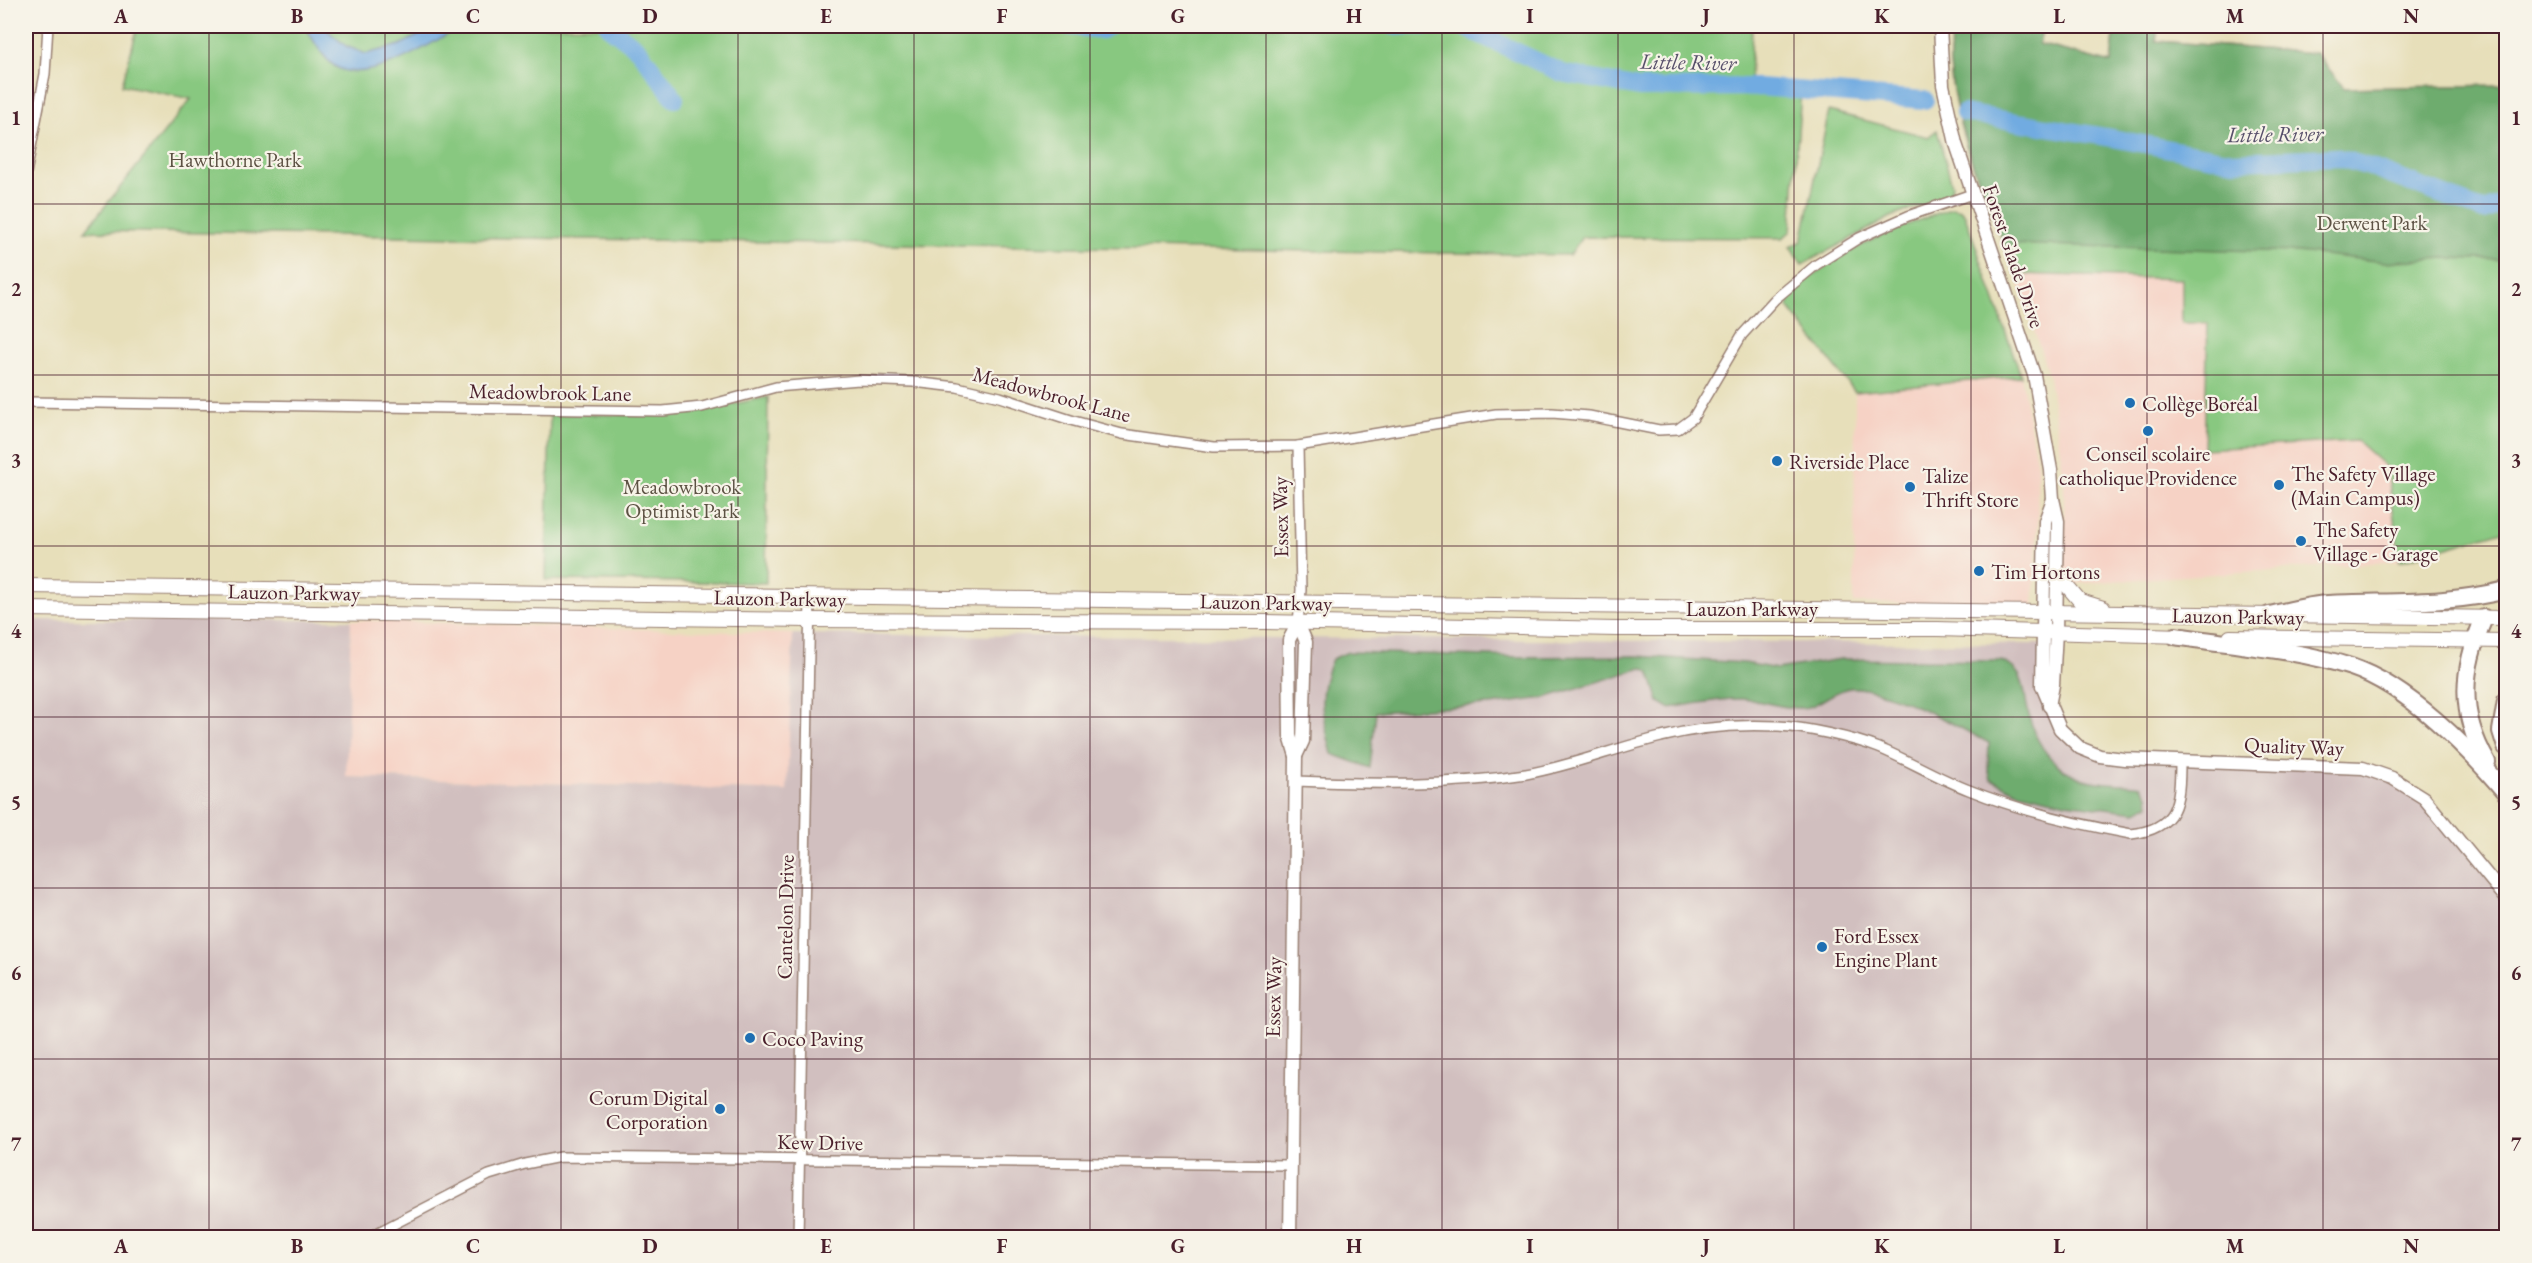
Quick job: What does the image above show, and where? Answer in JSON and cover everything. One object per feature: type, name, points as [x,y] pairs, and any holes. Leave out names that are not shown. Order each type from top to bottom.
[{"type":"highway","points":[[2269,615],[2325,604],[2474,598],[2506,590]]},
{"type":"highway","points":[[2484,618],[2475,640],[2465,678],[2466,713],[2475,742],[2503,789]]},
{"type":"highway","points":[[2175,636],[2296,654],[2353,668],[2401,693],[2443,727],[2503,789]]},
{"type":"highway","points":[[2506,700],[2501,731],[2506,747]]},
{"type":"main road","points":[[2057,574],[2080,601],[2120,613]]},
{"type":"main road","name":"Lauzon Parkway","points":[[26,586],[2506,618]]},
{"type":"main road","name":"Lauzon Parkway","points":[[26,609],[809,620],[1298,623],[1616,629],[1938,629],[2175,636],[2506,641]]},
{"type":"street","points":[[26,173],[45,74],[48,26]]},
{"type":"street","name":"Forest Glade Drive","points":[[1940,26],[1943,85],[1956,144],[2034,375],[2051,470],[2052,499],[2058,521],[2057,574],[2050,611]]},
{"type":"street","name":"Meadowbrook Lane","points":[[26,402],[663,411],[702,407],[776,387],[859,380],[957,387],[1000,397],[1122,434],[1221,447],[1298,446],[1496,414],[1552,413],[1589,416],[1659,430],[1678,429],[1693,418],[1742,335],[1775,298],[1816,265],[1859,238],[1908,216],[1972,194]]},
{"type":"street","name":"Essex Way","points":[[1290,1238],[1296,756],[1290,736],[1289,640],[1298,623],[1301,604],[1298,446]]},
{"type":"street","name":"Forest Glade Drive","points":[[2050,611],[2045,521],[2052,499]]},
{"type":"street","name":"Cantelon Drive","points":[[798,1238],[810,597]]},
{"type":"street","name":"Quality Way","points":[[2050,611],[2050,632],[2042,686],[2060,729],[2080,748],[2100,756],[2363,768],[2392,778],[2424,798],[2506,898]]},
{"type":"street","points":[[1295,781],[1408,784],[1475,780],[1526,774],[1574,764],[1662,736],[1725,726],[1779,726],[1878,747],[1970,790],[2042,815],[2131,834],[2160,827],[2173,813],[2180,793],[2180,761]]},
{"type":"street","name":"Kew Drive","points":[[367,1238],[489,1175],[525,1164],[560,1157],[1291,1165]]},
{"type":"shaded area","name":"Collège Boréal","points":[[2016,274],[2251,279],[2205,449],[2357,441],[2387,468],[2400,561],[2071,584],[2065,572],[2064,478],[2049,376]]},
{"type":"shaded area","points":[[2021,376],[2037,465],[2038,523],[2033,605],[1854,603],[1855,392]]},
{"type":"shaded area","points":[[26,620],[351,620],[346,777],[787,791],[793,634],[2043,644],[2060,729],[2100,756],[2363,768],[2424,798],[2506,898],[2506,1237],[26,1238]]},
{"type":"shaded area","points":[[351,620],[793,634],[788,791],[345,777]]},
{"type":"green space","name":"Hawthorne Park","points":[[138,26],[1752,26],[1750,87],[1801,91],[1791,231],[1783,238],[1582,237],[1570,255],[85,231],[191,99],[122,85]]},
{"type":"green space","name":"Derwent Park","points":[[1952,26],[2043,26],[2039,44],[2111,63],[2115,26],[2158,26],[2156,41],[2316,53],[2344,88],[2506,85],[2506,530],[2400,561],[2387,468],[2357,441],[2204,449],[2208,323],[2182,323],[2182,279],[2016,274],[1975,170],[1958,117],[1950,62]]},
{"type":"green space","points":[[1952,26],[2043,26],[2039,44],[2111,63],[2115,26],[2158,26],[2156,41],[2316,53],[2344,88],[2506,85],[2506,260],[2445,258],[2385,262],[2298,252],[2004,244],[1970,155],[1957,110],[1950,63]]},
{"type":"green space","points":[[1829,111],[1928,137],[1937,130],[1952,185],[1950,195],[1891,217],[1802,265],[1790,247],[1802,241]]},
{"type":"green space","points":[[1953,208],[1961,210],[1965,215],[2021,376],[1855,392],[1788,307],[1791,292],[1830,264],[1868,242],[1908,224]]},
{"type":"green space","name":"Meadowbrook Optimist Park","points":[[768,397],[766,583],[546,580],[550,414],[664,415],[699,411]]},
{"type":"green space","points":[[1348,652],[1522,657],[1636,656],[1745,663],[1777,669],[1841,659],[2001,661],[2013,668],[2019,675],[2029,717],[2037,737],[2056,763],[2074,775],[2090,781],[2142,786],[2148,795],[2149,804],[2136,812],[2066,803],[2015,791],[1991,779],[1988,769],[1989,743],[1921,708],[1881,693],[1864,689],[1843,689],[1813,705],[1800,708],[1732,699],[1669,708],[1659,702],[1649,671],[1642,668],[1545,698],[1490,705],[1376,712],[1370,768],[1332,754],[1324,718],[1322,696],[1327,672],[1332,659]]},
{"type":"water","points":[[305,26],[322,26],[346,46],[366,54],[400,45],[437,26],[461,26],[400,60],[365,71],[349,71],[336,67],[327,59]]},
{"type":"waterway","name":"Little River","points":[[608,26],[638,49],[675,99]]},
{"type":"waterway","name":"Little River","points":[[1068,26],[1102,30],[1109,26]]},
{"type":"waterway","name":"Little River","points":[[1393,26],[1434,26]]},
{"type":"waterway","name":"Little River","points":[[1462,26],[1562,73],[1639,88],[1759,87],[1925,100]]},
{"type":"waterway","name":"Little River","points":[[1964,113],[2233,161],[2336,157],[2369,167],[2484,211],[2506,203]]},
{"type":"place","name":"Collège Boréal","points":[[2130,403]]},
{"type":"place","name":"Conseil scolaire catholique Providence","points":[[2148,431]]},
{"type":"place","name":"Riverside Place","points":[[1777,461]]},
{"type":"place","name":"The Safety Village (Main Campus)","points":[[2279,485]]},
{"type":"place","name":"Talize Thrift Store","points":[[1910,487]]},
{"type":"place","name":"The Safety Village - Garage","points":[[2301,541]]},
{"type":"place","name":"Tim Hortons","points":[[1979,571]]},
{"type":"place","name":"Ford Essex Engine Plant","points":[[1822,947]]},
{"type":"place","name":"Coco Paving","points":[[750,1038]]},
{"type":"place","name":"Corum Digital Corporation","points":[[720,1109]]}]
